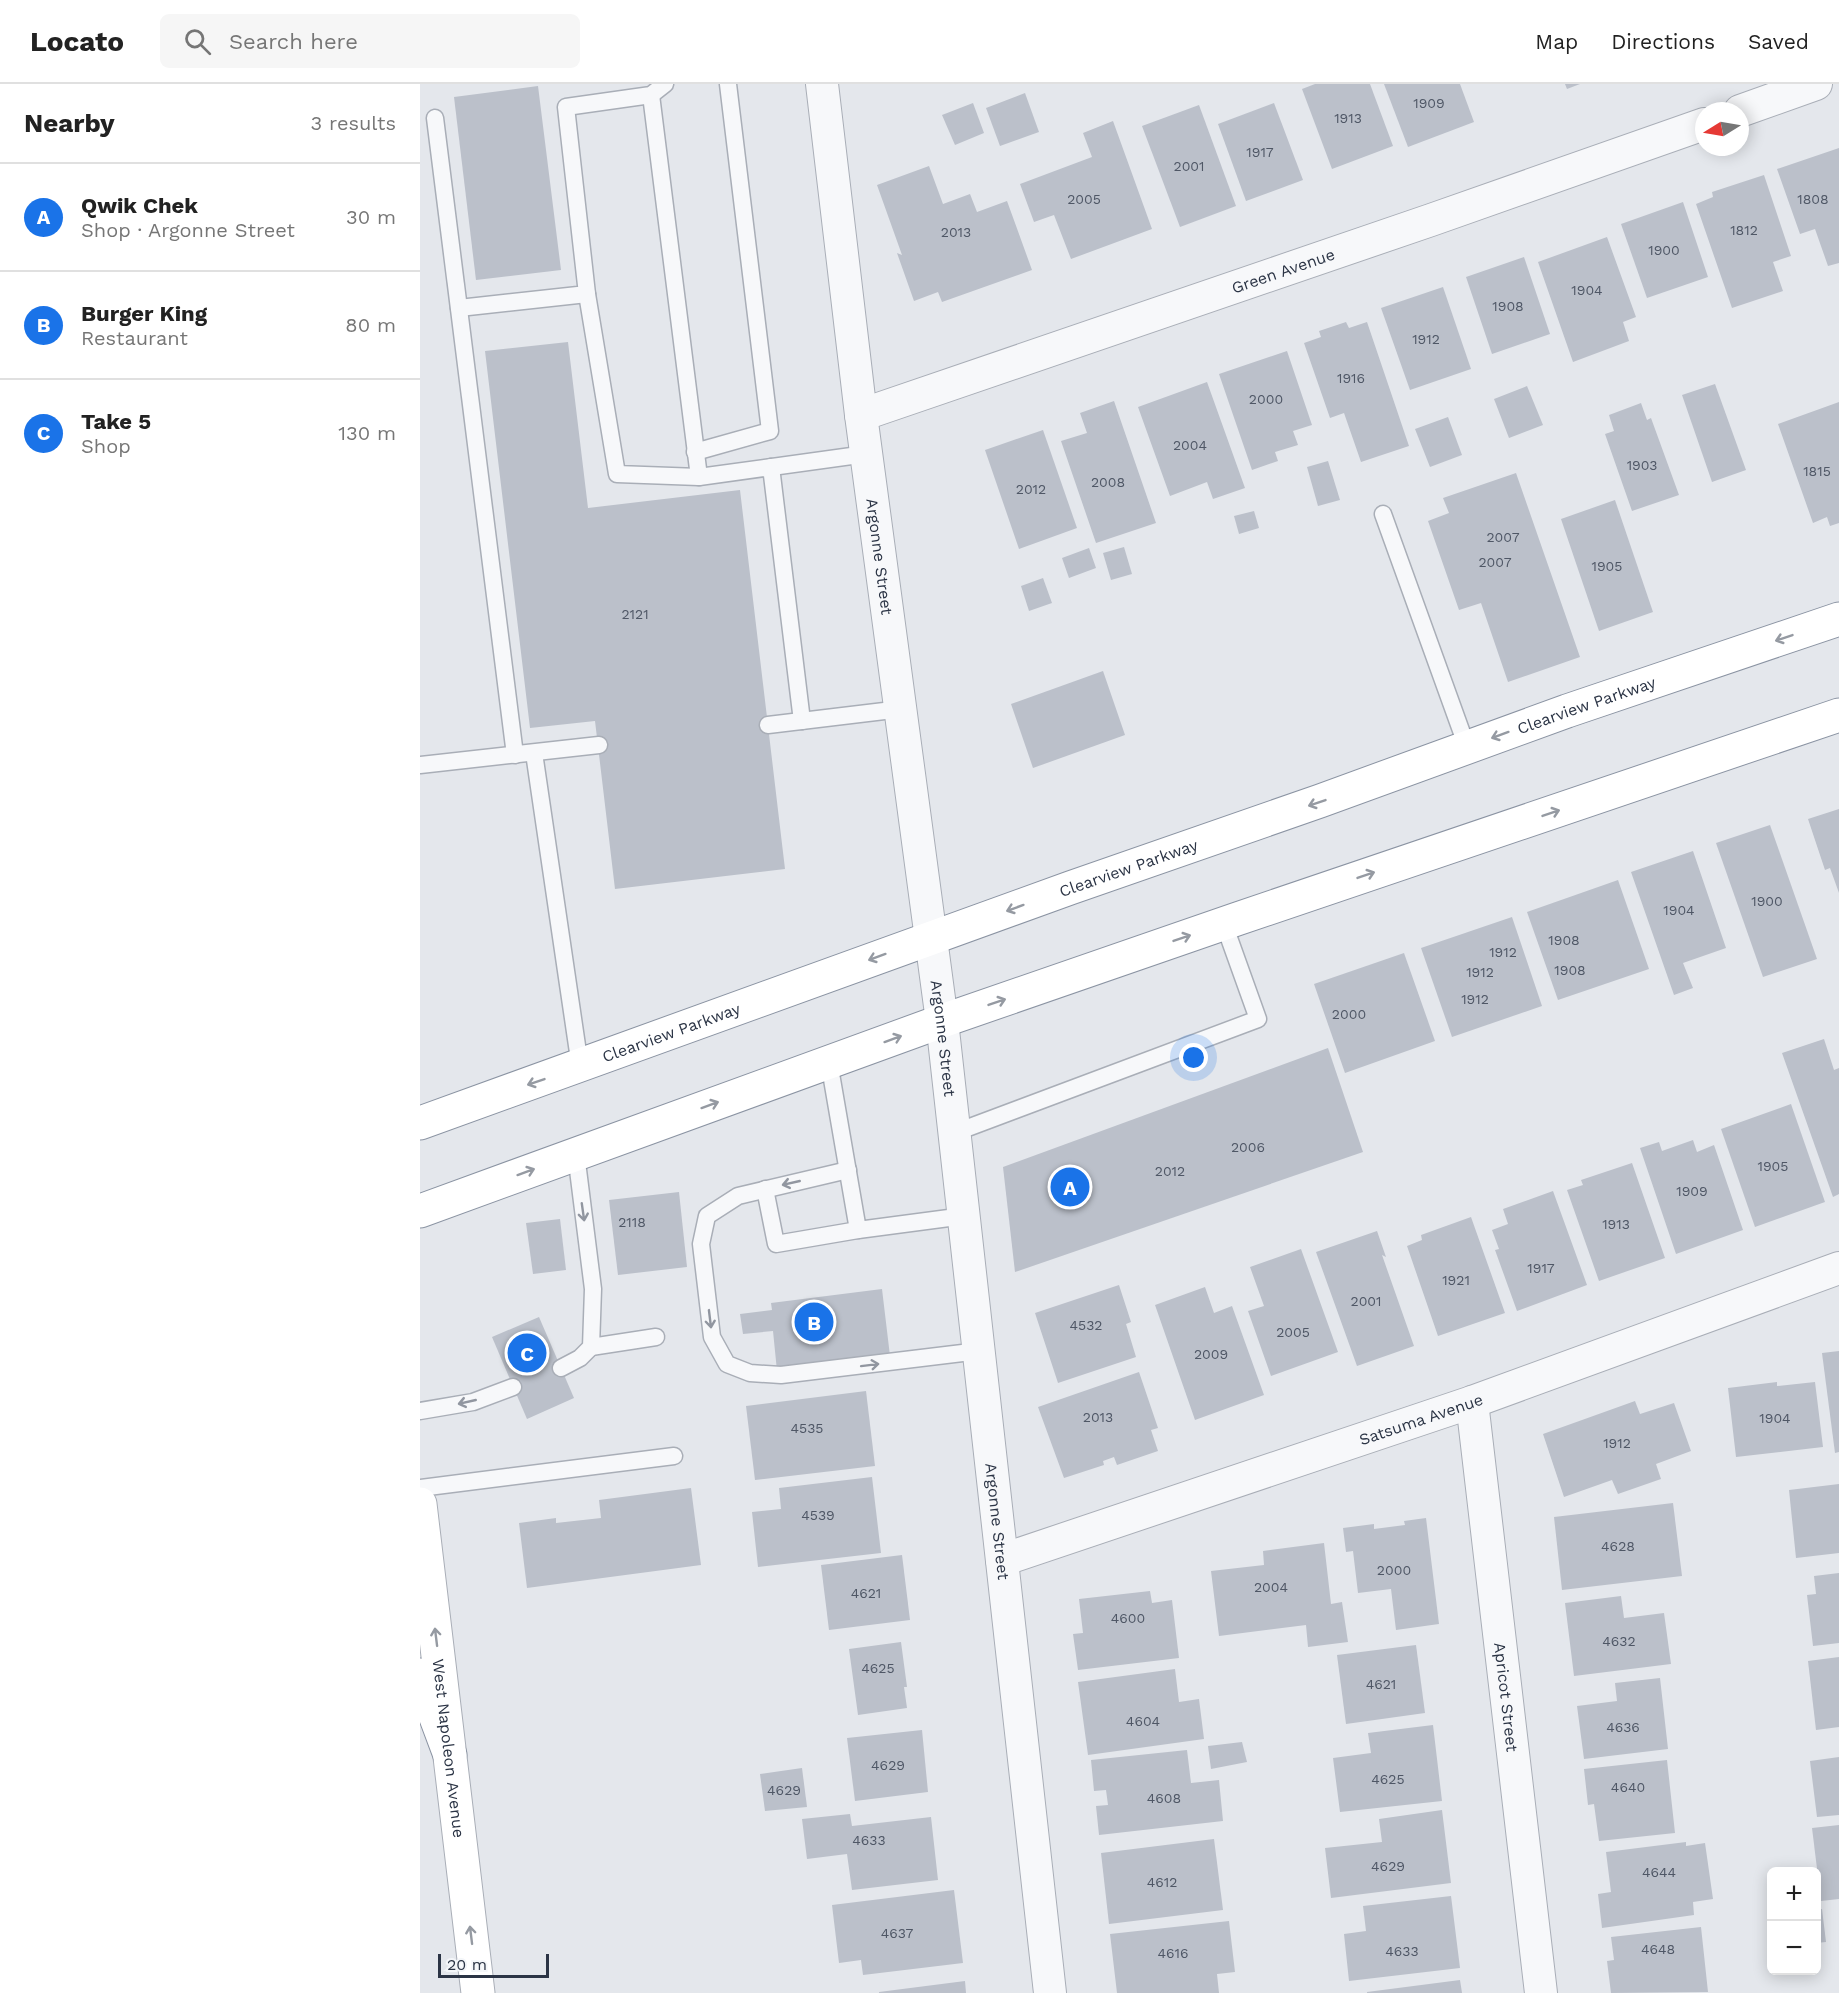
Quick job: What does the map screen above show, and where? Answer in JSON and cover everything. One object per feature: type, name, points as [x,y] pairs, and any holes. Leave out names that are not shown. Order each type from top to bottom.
[{"type":"main road","name":"Clearview Parkway","points":[[420,1123],[932,937],[1320,801],[1567,711],[1839,619]]},
{"type":"main road","points":[[420,1211],[942,1022],[1839,715]]},
{"type":"main road","points":[[420,1188],[471,1192]]},
{"type":"main road","name":"West Napoleon Avenue","points":[[420,1504],[478,1993]]},
{"type":"main road","points":[[420,1676],[450,1755]]},
{"type":"street","name":"Argonne Street","points":[[822,84],[866,454],[932,937],[1050,1993]]},
{"type":"street","points":[[1749,108],[1816,84]]},
{"type":"street","name":"Green Avenue","points":[[861,415],[1695,127]]},
{"type":"street","name":"Satsuma Avenue","points":[[1002,1560],[1472,1402],[1839,1268]]},
{"type":"street","name":"Apricot Street","points":[[1472,1402],[1541,1993]]},
{"type":"lane","points":[[665,84],[651,95],[566,107],[587,294],[617,474],[699,477],[866,454]]},
{"type":"lane","points":[[695,452],[770,431],[728,84]]},
{"type":"lane","points":[[651,95],[699,477]]},
{"type":"lane","points":[[435,118],[515,755]]},
{"type":"lane","points":[[459,308],[587,294]]},
{"type":"lane","points":[[771,467],[802,721]]},
{"type":"lane","points":[[1383,514],[1467,747]]},
{"type":"lane","points":[[768,724],[901,709]]},
{"type":"lane","points":[[420,765],[599,746]]},
{"type":"lane","points":[[534,753],[580,1066]]},
{"type":"lane","points":[[954,1133],[1258,1020],[1224,924]]},
{"type":"lane","points":[[829,1062],[858,1230]]},
{"type":"lane","points":[[576,1154],[594,1289],[591,1347]]},
{"type":"lane","points":[[848,1170],[738,1196],[707,1216],[701,1244],[712,1337],[727,1364],[750,1373],[781,1376],[979,1351]]},
{"type":"lane","points":[[765,1189],[776,1244],[964,1216]]},
{"type":"lane","points":[[561,1368],[580,1358],[591,1347],[656,1337]]},
{"type":"lane","points":[[420,1411],[473,1401],[513,1387]]},
{"type":"lane","points":[[420,1488],[674,1456]]},
{"type":"building","points":[[1315,84],[1370,84],[1393,146],[1332,169],[1302,89]]},
{"type":"building","points":[[1384,84],[1460,84],[1474,122],[1408,147]]},
{"type":"building","points":[[1565,84],[1580,84],[1567,89]]},
{"type":"building","points":[[538,86],[561,270],[476,280],[454,97]]},
{"type":"building","points":[[1025,93],[1039,132],[1000,146],[986,108]]},
{"type":"building","points":[[973,103],[984,133],[955,145],[942,115]]},
{"type":"building","points":[[1274,103],[1303,180],[1246,201],[1218,124]]},
{"type":"building","points":[[1199,105],[1236,206],[1180,227],[1142,126]]},
{"type":"building","points":[[1113,121],[1152,229],[1071,259],[1054,215],[1034,222],[1020,184],[1092,157],[1083,133]]},
{"type":"building","points":[[1839,148],[1839,263],[1828,266],[1815,229],[1800,234],[1777,169]]},
{"type":"building","points":[[929,166],[943,204],[970,194],[977,212],[1007,201],[1032,270],[942,302],[938,292],[914,301],[897,253],[902,255],[877,185]]},
{"type":"building","points":[[1764,175],[1791,256],[1773,262],[1783,291],[1732,308],[1696,204],[1713,197],[1712,192]]},
{"type":"building","points":[[1683,202],[1708,277],[1647,298],[1621,224]]},
{"type":"building","points":[[1607,237],[1636,317],[1623,322],[1629,341],[1573,362],[1538,262]]},
{"type":"building","points":[[1524,257],[1550,334],[1492,354],[1466,277]]},
{"type":"building","points":[[1443,287],[1471,369],[1410,390],[1381,308]]},
{"type":"building","points":[[1346,322],[1349,328],[1367,322],[1409,446],[1361,462],[1344,413],[1330,418],[1304,343],[1321,337],[1319,331]]},
{"type":"building","points":[[568,342],[588,508],[740,490],[785,869],[615,889],[595,721],[530,728],[485,351]]},
{"type":"building","points":[[1287,351],[1312,425],[1293,431],[1298,445],[1275,452],[1278,461],[1252,470],[1219,374]]},
{"type":"building","points":[[1207,382],[1245,488],[1213,499],[1207,482],[1170,496],[1138,407]]},
{"type":"building","points":[[1715,384],[1746,470],[1712,482],[1682,395]]},
{"type":"building","points":[[1527,386],[1543,425],[1509,438],[1494,399]]},
{"type":"building","points":[[1114,401],[1156,523],[1096,543],[1061,441],[1087,433],[1080,413]]},
{"type":"building","points":[[1839,402],[1839,523],[1830,526],[1827,517],[1813,523],[1778,424]]},
{"type":"building","points":[[1641,403],[1647,420],[1651,418],[1679,495],[1632,511],[1605,434],[1614,431],[1609,415]]},
{"type":"building","points":[[1448,417],[1462,455],[1430,467],[1415,429]]},
{"type":"building","points":[[1043,430],[1077,528],[1019,549],[985,450]]},
{"type":"building","points":[[1328,461],[1340,500],[1318,506],[1307,467]]},
{"type":"building","points":[[1516,473],[1580,657],[1508,682],[1481,603],[1459,610],[1428,521],[1449,513],[1443,498]]},
{"type":"building","points":[[1615,500],[1653,612],[1599,631],[1561,519]]},
{"type":"building","points":[[1254,511],[1259,528],[1239,534],[1234,516]]},
{"type":"building","points":[[1124,547],[1132,574],[1111,580],[1103,553]]},
{"type":"building","points":[[1089,548],[1096,568],[1069,578],[1062,558]]},
{"type":"building","points":[[1043,578],[1052,603],[1029,611],[1021,586]]},
{"type":"building","points":[[1103,671],[1125,735],[1033,768],[1011,704]]},
{"type":"building","points":[[1839,809],[1839,893],[1830,868],[1825,870],[1808,819]]},
{"type":"building","points":[[1770,825],[1817,959],[1763,977],[1716,843]]},
{"type":"building","points":[[1693,851],[1726,948],[1683,963],[1693,988],[1674,995],[1631,872]]},
{"type":"building","points":[[1618,880],[1649,969],[1558,1000],[1527,912]]},
{"type":"building","points":[[1512,917],[1542,1006],[1452,1037],[1421,948]]},
{"type":"building","points":[[1404,953],[1435,1041],[1345,1073],[1314,984]]},
{"type":"building","points":[[1824,1039],[1834,1070],[1839,1068],[1839,1194],[1833,1197],[1782,1053]]},
{"type":"building","points":[[1328,1048],[1363,1152],[1015,1272],[1003,1167]]},
{"type":"building","points":[[1791,1104],[1825,1202],[1755,1227],[1721,1129]]},
{"type":"building","points":[[1693,1140],[1697,1152],[1714,1145],[1743,1230],[1676,1254],[1640,1148],[1659,1142],[1662,1151]]},
{"type":"building","points":[[1632,1163],[1665,1258],[1599,1281],[1567,1190],[1583,1185],[1581,1180]]},
{"type":"building","points":[[1553,1191],[1587,1285],[1517,1311],[1495,1250],[1499,1249],[1492,1230],[1508,1224],[1503,1209]]},
{"type":"building","points":[[679,1192],[687,1267],[618,1275],[609,1200]]},
{"type":"building","points":[[1471,1217],[1505,1313],[1438,1336],[1407,1246],[1422,1240],[1421,1235]]},
{"type":"building","points":[[560,1219],[566,1270],[533,1274],[526,1223]]},
{"type":"building","points":[[1377,1231],[1386,1257],[1382,1255],[1414,1346],[1357,1366],[1316,1252]]},
{"type":"building","points":[[1301,1249],[1338,1352],[1271,1376],[1248,1311],[1264,1306],[1250,1267]]},
{"type":"building","points":[[1119,1285],[1131,1322],[1126,1324],[1136,1357],[1058,1383],[1035,1313]]},
{"type":"building","points":[[1205,1287],[1214,1313],[1232,1306],[1264,1395],[1195,1420],[1155,1305]]},
{"type":"building","points":[[882,1289],[890,1356],[777,1371],[773,1331],[743,1334],[740,1314],[772,1310],[771,1303]]},
{"type":"building","points":[[539,1317],[574,1398],[527,1419],[492,1337]]},
{"type":"building","points":[[1839,1351],[1839,1452],[1835,1453],[1822,1353]]},
{"type":"building","points":[[1139,1372],[1158,1428],[1151,1430],[1158,1451],[1117,1465],[1114,1457],[1103,1461],[1104,1465],[1064,1478],[1038,1407]]},
{"type":"building","points":[[1777,1382],[1777,1386],[1815,1382],[1823,1447],[1736,1457],[1728,1388]]},
{"type":"building","points":[[866,1391],[875,1466],[755,1480],[746,1406]]},
{"type":"building","points":[[1635,1401],[1640,1414],[1674,1403],[1691,1451],[1656,1464],[1661,1479],[1618,1494],[1612,1480],[1564,1497],[1543,1434]]},
{"type":"building","points":[[872,1477],[881,1553],[758,1567],[752,1512],[781,1509],[779,1488]]},
{"type":"building","points":[[1839,1484],[1839,1553],[1796,1558],[1789,1490]]},
{"type":"building","points":[[691,1488],[701,1565],[527,1588],[519,1523],[556,1518],[556,1523],[601,1518],[599,1500]]},
{"type":"building","points":[[1673,1503],[1682,1576],[1562,1590],[1554,1517]]},
{"type":"building","points":[[1426,1518],[1439,1624],[1396,1630],[1391,1589],[1358,1593],[1353,1551],[1346,1552],[1343,1528],[1374,1524],[1374,1529],[1405,1525],[1404,1521]]},
{"type":"building","points":[[1324,1543],[1331,1604],[1342,1602],[1348,1642],[1308,1647],[1306,1625],[1219,1636],[1211,1571],[1264,1565],[1263,1551]]},
{"type":"building","points":[[902,1555],[910,1620],[829,1630],[821,1565]]},
{"type":"building","points":[[1839,1573],[1839,1643],[1813,1646],[1807,1595],[1816,1594],[1814,1576]]},
{"type":"building","points":[[1150,1591],[1152,1603],[1172,1600],[1179,1658],[1078,1670],[1073,1634],[1083,1633],[1079,1599]]},
{"type":"building","points":[[1621,1596],[1624,1618],[1664,1613],[1671,1664],[1574,1676],[1565,1603]]},
{"type":"building","points":[[901,1642],[907,1687],[904,1687],[907,1708],[858,1715],[849,1649]]},
{"type":"building","points":[[1416,1645],[1425,1713],[1346,1724],[1337,1655]]},
{"type":"building","points":[[1839,1657],[1839,1727],[1816,1730],[1808,1661]]},
{"type":"building","points":[[1175,1669],[1179,1702],[1199,1699],[1204,1739],[1088,1755],[1078,1682]]},
{"type":"building","points":[[1660,1678],[1668,1749],[1584,1759],[1577,1706],[1617,1701],[1615,1683]]},
{"type":"building","points":[[1433,1725],[1442,1801],[1340,1812],[1333,1758],[1371,1753],[1368,1733]]},
{"type":"building","points":[[922,1730],[928,1792],[855,1801],[847,1738]]},
{"type":"building","points":[[1242,1742],[1247,1762],[1211,1769],[1208,1746]]},
{"type":"building","points":[[1187,1750],[1191,1783],[1219,1780],[1223,1821],[1099,1835],[1096,1806],[1108,1805],[1106,1790],[1094,1791],[1091,1760]]},
{"type":"building","points":[[1839,1757],[1839,1815],[1817,1817],[1810,1761]]},
{"type":"building","points":[[1667,1760],[1675,1833],[1599,1841],[1594,1804],[1588,1805],[1584,1769]]},
{"type":"building","points":[[802,1768],[807,1807],[765,1811],[760,1774]]},
{"type":"building","points":[[1442,1810],[1451,1883],[1331,1898],[1325,1848],[1382,1842],[1379,1819]]},
{"type":"building","points":[[850,1814],[852,1826],[931,1817],[938,1880],[852,1890],[847,1854],[807,1859],[802,1819]]},
{"type":"building","points":[[1839,1825],[1839,1899],[1821,1901],[1821,1867],[1817,1867],[1812,1828]]},
{"type":"building","points":[[1214,1839],[1223,1910],[1109,1924],[1101,1853]]},
{"type":"building","points":[[1686,1842],[1686,1846],[1705,1843],[1713,1899],[1693,1902],[1694,1915],[1602,1928],[1598,1894],[1611,1892],[1606,1852]]},
{"type":"building","points":[[954,1890],[963,1963],[863,1975],[861,1960],[839,1963],[832,1905]]},
{"type":"building","points":[[1451,1896],[1460,1968],[1349,1981],[1344,1934],[1366,1931],[1363,1906]]},
{"type":"building","points":[[1821,1909],[1826,1942],[1821,1942],[1821,1921]]},
{"type":"building","points":[[1229,1921],[1235,1972],[1217,1974],[1219,1993],[1117,1993],[1110,1934]]},
{"type":"building","points":[[1701,1927],[1708,1992],[1611,1993],[1607,1961],[1614,1960],[1611,1937]]},
{"type":"building","points":[[1460,1980],[1462,1993],[1367,1993],[1367,1992]]},
{"type":"building","points":[[965,1981],[966,1993],[879,1993],[879,1992]]},
{"type":"place","name":"Qwik Chek","points":[[1070,1187]]},
{"type":"place","name":"Burger King","points":[[814,1322]]},
{"type":"place","name":"Take 5","points":[[527,1353]]}]
